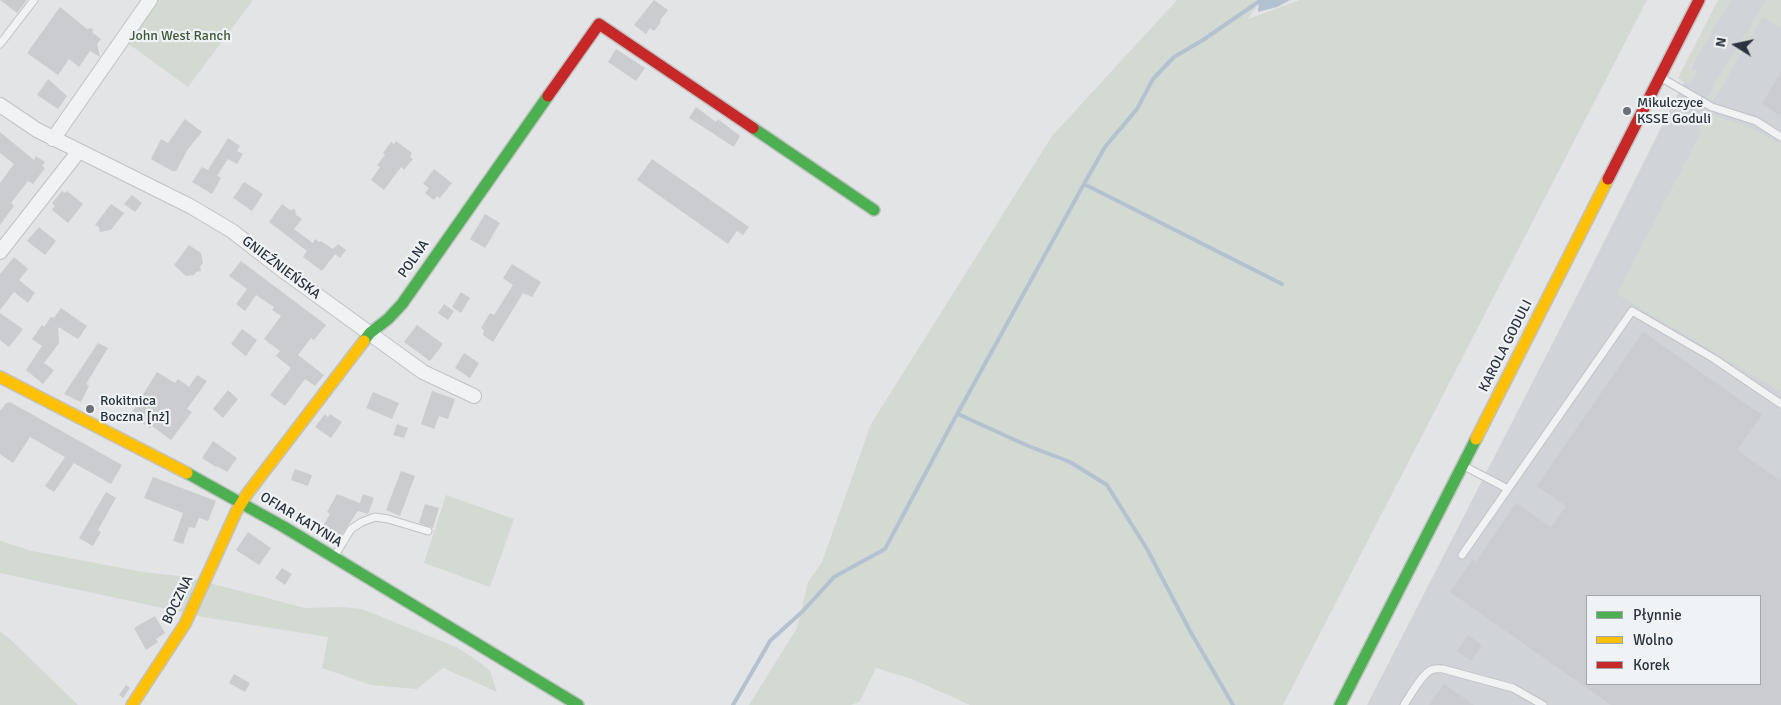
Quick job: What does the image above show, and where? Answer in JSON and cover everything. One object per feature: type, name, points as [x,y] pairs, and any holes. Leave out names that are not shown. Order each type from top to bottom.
[{"type":"street","points":[[53,139],[150,0]]},
{"type":"street","name":"KAROLA GODULI","points":[[1340,705],[1699,0]]},
{"type":"street","name":"POLNA","points":[[242,502],[370,333],[388,319],[402,304],[599,24],[874,210]]},
{"type":"street","name":"GNIEŹNIEŃSKA","points":[[0,105],[36,130],[190,206],[232,231],[423,372],[474,396]]},
{"type":"street","points":[[0,252],[79,151]]},
{"type":"street","name":"OFIAR KATYNIA","points":[[0,377],[242,502],[502,662],[578,705]]},
{"type":"street","name":"BOCZNA","points":[[132,705],[185,624],[242,502]]},
{"type":"lane","points":[[0,44],[34,0]]},
{"type":"lane","points":[[1659,77],[1712,107],[1756,121],[1781,137]]},
{"type":"lane","points":[[1462,555],[1632,311],[1713,358],[1781,404]]},
{"type":"lane","points":[[1462,464],[1508,489]]},
{"type":"lane","points":[[334,558],[351,530],[362,522],[375,517],[428,531]]},
{"type":"lane","points":[[1404,705],[1430,670],[1443,668],[1513,688],[1543,705]]},
{"type":"shaded area","points":[[1725,0],[1781,0],[1781,705],[1367,705],[1587,276]]},
{"type":"green space","name":"John West Ranch","points":[[155,0],[253,0],[188,87],[126,42]]},
{"type":"green space","points":[[1177,0],[1261,0],[1248,19],[1300,0],[1647,0],[1283,705],[970,705],[912,679],[876,668],[860,701],[851,705],[749,705],[797,628],[808,582],[822,562],[871,424],[1052,136]]},
{"type":"green space","points":[[1718,0],[1731,0],[1690,68],[1698,72],[1691,81],[1685,83],[1678,78]]},
{"type":"green space","points":[[1766,0],[1781,0],[1781,28],[1763,17],[1713,101],[1707,97]]},
{"type":"green space","points":[[1708,113],[1753,129],[1781,145],[1781,392],[1617,294],[1701,132],[1698,130]]},
{"type":"green space","points":[[446,495],[514,519],[490,587],[424,563]]},
{"type":"green space","points":[[0,541],[32,551],[143,572],[187,577],[305,608],[341,607],[362,609],[456,647],[490,671],[497,692],[443,668],[417,689],[371,685],[322,668],[328,637],[209,618],[0,573]]},
{"type":"green space","points":[[0,631],[11,640],[78,705],[0,705]]},
{"type":"water","points":[[1290,0],[1277,7],[1258,12],[1259,1]]},
{"type":"building","points":[[0,0],[27,0],[17,13]]},
{"type":"building","points":[[654,0],[668,10],[654,31],[650,28],[646,34],[634,25]]},
{"type":"building","points":[[60,7],[87,29],[92,28],[93,33],[101,39],[97,44],[100,57],[90,51],[79,67],[69,59],[58,75],[27,53]]},
{"type":"building","points":[[616,49],[645,68],[636,81],[608,62]]},
{"type":"building","points":[[1781,72],[1781,116],[1762,104]]},
{"type":"building","points":[[48,79],[67,96],[58,109],[37,95]]},
{"type":"building","points":[[696,107],[716,122],[718,119],[740,136],[734,147],[689,118]]},
{"type":"building","points":[[185,119],[202,132],[188,149],[176,171],[172,171],[151,159],[161,139],[168,143]]},
{"type":"building","points":[[0,132],[34,160],[36,156],[45,162],[42,166],[45,168],[33,184],[28,181],[11,203],[14,206],[0,225],[0,183],[14,164],[0,153]]},
{"type":"building","points":[[228,138],[240,146],[237,151],[243,154],[237,164],[228,159],[217,176],[221,178],[212,194],[192,182],[202,167],[208,170]]},
{"type":"building","points":[[396,141],[412,153],[410,157],[413,159],[404,170],[401,167],[384,190],[371,180],[380,167],[377,165],[385,155],[383,153],[391,142],[394,144]]},
{"type":"building","points":[[652,159],[749,227],[743,235],[737,231],[728,244],[637,180]]},
{"type":"building","points":[[434,169],[452,183],[440,198],[437,196],[434,200],[425,193],[429,188],[423,184]]},
{"type":"building","points":[[244,182],[263,194],[252,211],[233,198]]},
{"type":"building","points":[[62,191],[65,193],[67,191],[83,204],[68,223],[52,210],[55,206],[52,203]]},
{"type":"building","points":[[132,195],[142,203],[135,212],[124,204]]},
{"type":"building","points":[[111,204],[124,213],[111,230],[100,232],[99,227],[95,225]]},
{"type":"building","points":[[282,204],[290,210],[295,209],[296,215],[302,219],[294,229],[313,243],[315,239],[333,249],[338,244],[346,250],[340,258],[335,254],[322,271],[303,257],[307,251],[269,222]]},
{"type":"building","points":[[485,214],[500,223],[485,248],[470,239]]},
{"type":"building","points":[[39,227],[56,241],[45,255],[27,241]]},
{"type":"building","points":[[189,245],[201,253],[203,263],[200,266],[201,271],[196,272],[194,275],[186,276],[174,265]]},
{"type":"building","points":[[14,257],[28,269],[19,280],[35,293],[28,303],[14,292],[0,310],[0,274]]},
{"type":"building","points":[[241,261],[326,325],[314,340],[311,338],[298,355],[324,375],[315,386],[305,379],[285,406],[270,395],[291,368],[276,356],[280,351],[264,339],[281,316],[272,310],[274,307],[256,295],[245,311],[236,304],[247,289],[229,276]]},
{"type":"building","points":[[512,264],[541,282],[532,297],[523,293],[493,342],[483,335],[484,330],[481,328],[490,313],[494,315],[513,285],[503,278]]},
{"type":"building","points":[[461,292],[470,298],[461,313],[452,307]]},
{"type":"building","points":[[444,304],[454,311],[448,320],[438,313]]},
{"type":"building","points":[[61,308],[87,326],[78,339],[58,327],[59,343],[44,363],[54,370],[43,384],[26,370],[42,346],[32,339],[42,325],[44,327]]},
{"type":"building","points":[[0,313],[23,329],[9,347],[0,340]]},
{"type":"building","points":[[417,325],[443,344],[430,361],[404,342]]},
{"type":"building","points":[[242,329],[257,340],[246,356],[231,344]]},
{"type":"building","points":[[1643,332],[1762,415],[1737,450],[1781,481],[1781,705],[1611,705],[1450,592],[1473,559],[1476,562],[1516,503],[1551,527],[1566,506],[1537,486]]},
{"type":"building","points":[[98,343],[108,348],[86,384],[89,386],[81,402],[64,394]]},
{"type":"building","points":[[464,353],[479,363],[470,378],[455,368]]},
{"type":"building","points":[[157,372],[175,383],[178,379],[189,387],[197,375],[207,381],[187,409],[192,412],[171,440],[152,426],[150,428],[130,415]]},
{"type":"building","points":[[228,390],[238,399],[223,418],[213,409]]},
{"type":"building","points":[[432,391],[455,399],[448,419],[439,416],[434,429],[421,424]]},
{"type":"building","points":[[373,392],[399,403],[392,419],[366,408]]},
{"type":"building","points":[[10,402],[122,465],[111,484],[74,463],[54,492],[45,486],[65,457],[30,437],[13,463],[0,454],[0,411],[6,403]]},
{"type":"building","points":[[325,414],[328,417],[330,414],[342,422],[331,438],[315,427]]},
{"type":"building","points":[[397,424],[408,428],[404,438],[393,435]]},
{"type":"building","points":[[213,441],[237,458],[227,472],[202,458]]},
{"type":"building","points":[[295,469],[312,475],[308,486],[291,480]]},
{"type":"building","points":[[401,471],[415,476],[400,516],[386,510]]},
{"type":"building","points":[[153,477],[216,501],[208,521],[199,518],[195,528],[189,527],[183,544],[173,541],[183,513],[144,498]]},
{"type":"building","points":[[106,492],[116,498],[98,530],[101,532],[93,546],[79,538]]},
{"type":"building","points":[[337,494],[360,503],[363,494],[374,498],[368,514],[358,511],[338,540],[321,529],[330,514],[327,512]]},
{"type":"building","points":[[425,504],[439,508],[433,528],[419,523]]},
{"type":"building","points":[[248,532],[271,548],[259,565],[236,550]]},
{"type":"building","points":[[282,568],[292,574],[285,585],[275,578]]},
{"type":"building","points":[[155,616],[165,633],[156,639],[158,642],[146,650],[134,628]]},
{"type":"building","points":[[1468,635],[1482,645],[1471,661],[1457,651]]},
{"type":"building","points":[[234,674],[250,683],[245,692],[229,683]]},
{"type":"building","points":[[1444,684],[1474,705],[1429,705]]},
{"type":"building","points":[[126,685],[130,688],[123,698],[119,695]]},
{"type":"waterway","points":[[733,705],[770,641],[804,610],[834,577],[885,549],[1105,147],[1137,109],[1153,79],[1174,57],[1203,40],[1261,0]]},
{"type":"waterway","points":[[1084,184],[1282,284]]},
{"type":"waterway","points":[[958,414],[1026,445],[1070,462],[1107,485],[1147,549],[1190,631],[1233,705]]},
{"type":"traffic: fast","points":[[364,341],[370,333],[388,319],[402,304],[548,96]]},
{"type":"traffic: fast","points":[[753,128],[874,210]]},
{"type":"traffic: fast","points":[[1340,705],[1476,439]]},
{"type":"traffic: fast","points":[[187,473],[284,527],[578,705]]},
{"type":"traffic: slow","points":[[1476,439],[1608,179]]},
{"type":"traffic: slow","points":[[132,705],[185,624],[236,512],[247,494],[364,341]]},
{"type":"traffic: slow","points":[[0,377],[187,473]]},
{"type":"traffic: jam","points":[[1608,179],[1699,0]]},
{"type":"traffic: jam","points":[[548,96],[599,24],[753,128]]},
{"type":"place","name":"Mikulczyce KSSE Goduli","points":[[1627,111]]},
{"type":"place","name":"Rokitnica Boczna [nż]","points":[[90,409]]}]
